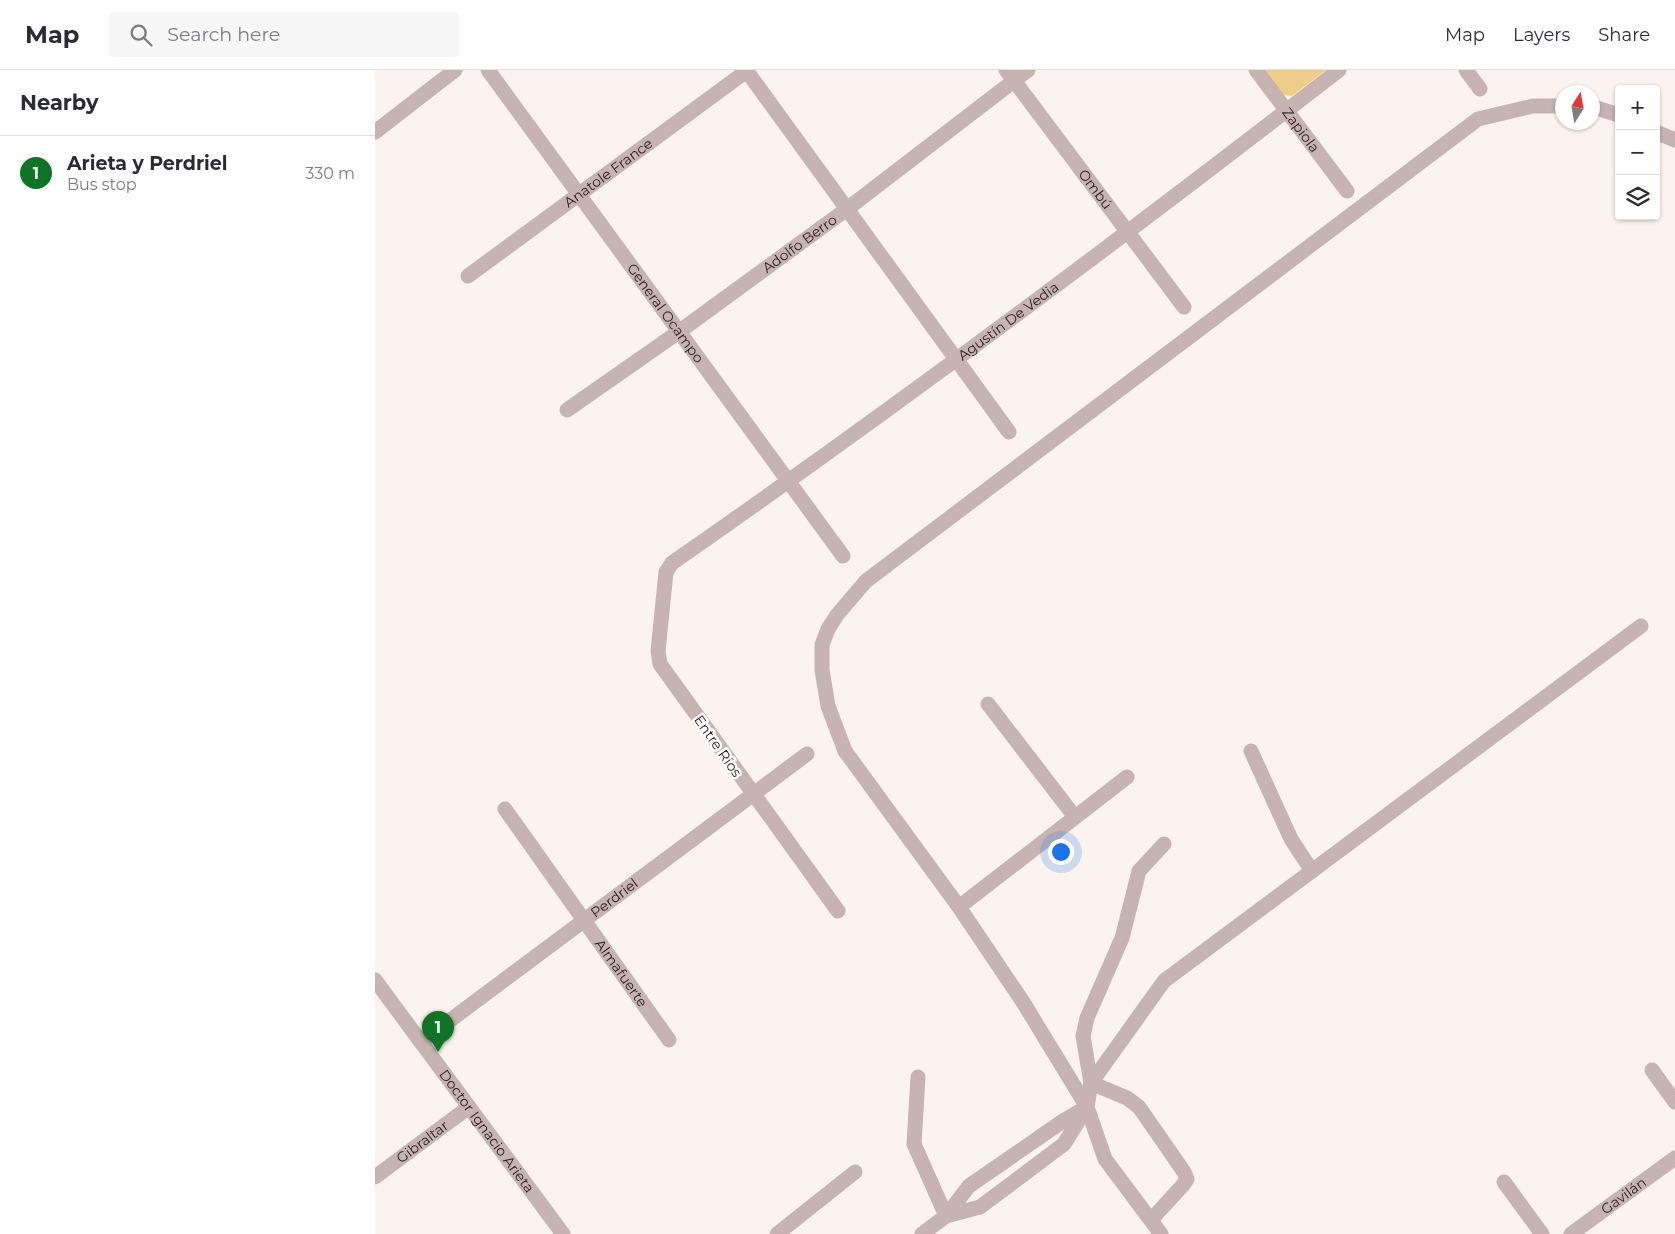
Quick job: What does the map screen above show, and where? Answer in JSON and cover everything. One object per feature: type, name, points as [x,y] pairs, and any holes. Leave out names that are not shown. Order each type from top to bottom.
[{"type":"street","points":[[375,132],[455,70]]},
{"type":"street","name":"General Ocampo","points":[[488,70],[843,556]]},
{"type":"street","points":[[747,70],[1009,432]]},
{"type":"street","name":"Anatole France","points":[[469,276],[747,70]]},
{"type":"street","name":"Adolfo Berro","points":[[567,410],[680,331],[847,209],[1010,75],[1028,70]]},
{"type":"street","name":"Zapiola","points":[[1256,70],[1347,191]]},
{"type":"street","name":"Agustín De Vedia","points":[[672,563],[788,482],[956,360],[1127,233],[1339,70]]},
{"type":"street","points":[[1466,70],[1480,89]]},
{"type":"street","name":"Ombú","points":[[1010,75],[1184,307]]},
{"type":"street","points":[[1161,1234],[1105,1159],[1087,1107],[1028,1010],[959,907],[845,751],[828,706],[822,670],[822,645],[828,629],[837,615],[866,580],[1478,119],[1505,111],[1533,106],[1555,106]]},
{"type":"street","points":[[1600,109],[1615,114]]},
{"type":"street","points":[[1660,134],[1675,140]]},
{"type":"street","name":"Entre Ríos","points":[[672,563],[666,572],[663,587],[658,652],[660,664],[838,910]]},
{"type":"street","points":[[1091,1083],[1164,981],[1641,626]]},
{"type":"street","points":[[988,704],[1075,817]]},
{"type":"street","points":[[1251,751],[1291,839],[1312,870]]},
{"type":"street","name":"Perdriel","points":[[421,1042],[807,754]]},
{"type":"street","points":[[959,907],[1127,778]]},
{"type":"street","name":"Almafuerte","points":[[505,809],[586,920],[669,1040]]},
{"type":"street","points":[[946,1216],[980,1207],[1064,1144],[1087,1107],[1091,1083],[1083,1036],[1087,1018],[1122,938],[1139,871],[1164,844]]},
{"type":"street","name":"Doctor Ignacio Arieta","points":[[378,989],[421,1042],[563,1234]]},
{"type":"street","points":[[1652,1070],[1675,1102]]},
{"type":"street","points":[[919,1077],[915,1144],[946,1216]]},
{"type":"street","points":[[1091,1083],[1127,1098],[1139,1107],[1184,1172],[1187,1179],[1183,1185],[1151,1220]]},
{"type":"street","name":"Gibraltar","points":[[375,1177],[469,1107]]},
{"type":"street","points":[[923,1234],[946,1216],[969,1186],[1063,1121],[1087,1107]]},
{"type":"street","name":"Gavilán","points":[[1571,1234],[1675,1158]]},
{"type":"street","points":[[777,1234],[855,1172]]},
{"type":"street","points":[[1504,1182],[1542,1234]]},
{"type":"shaded area","points":[[1265,70],[1326,70],[1292,96],[1283,95]]},
{"type":"place","name":"Arieta y Perdriel","points":[[438,1052]]}]
